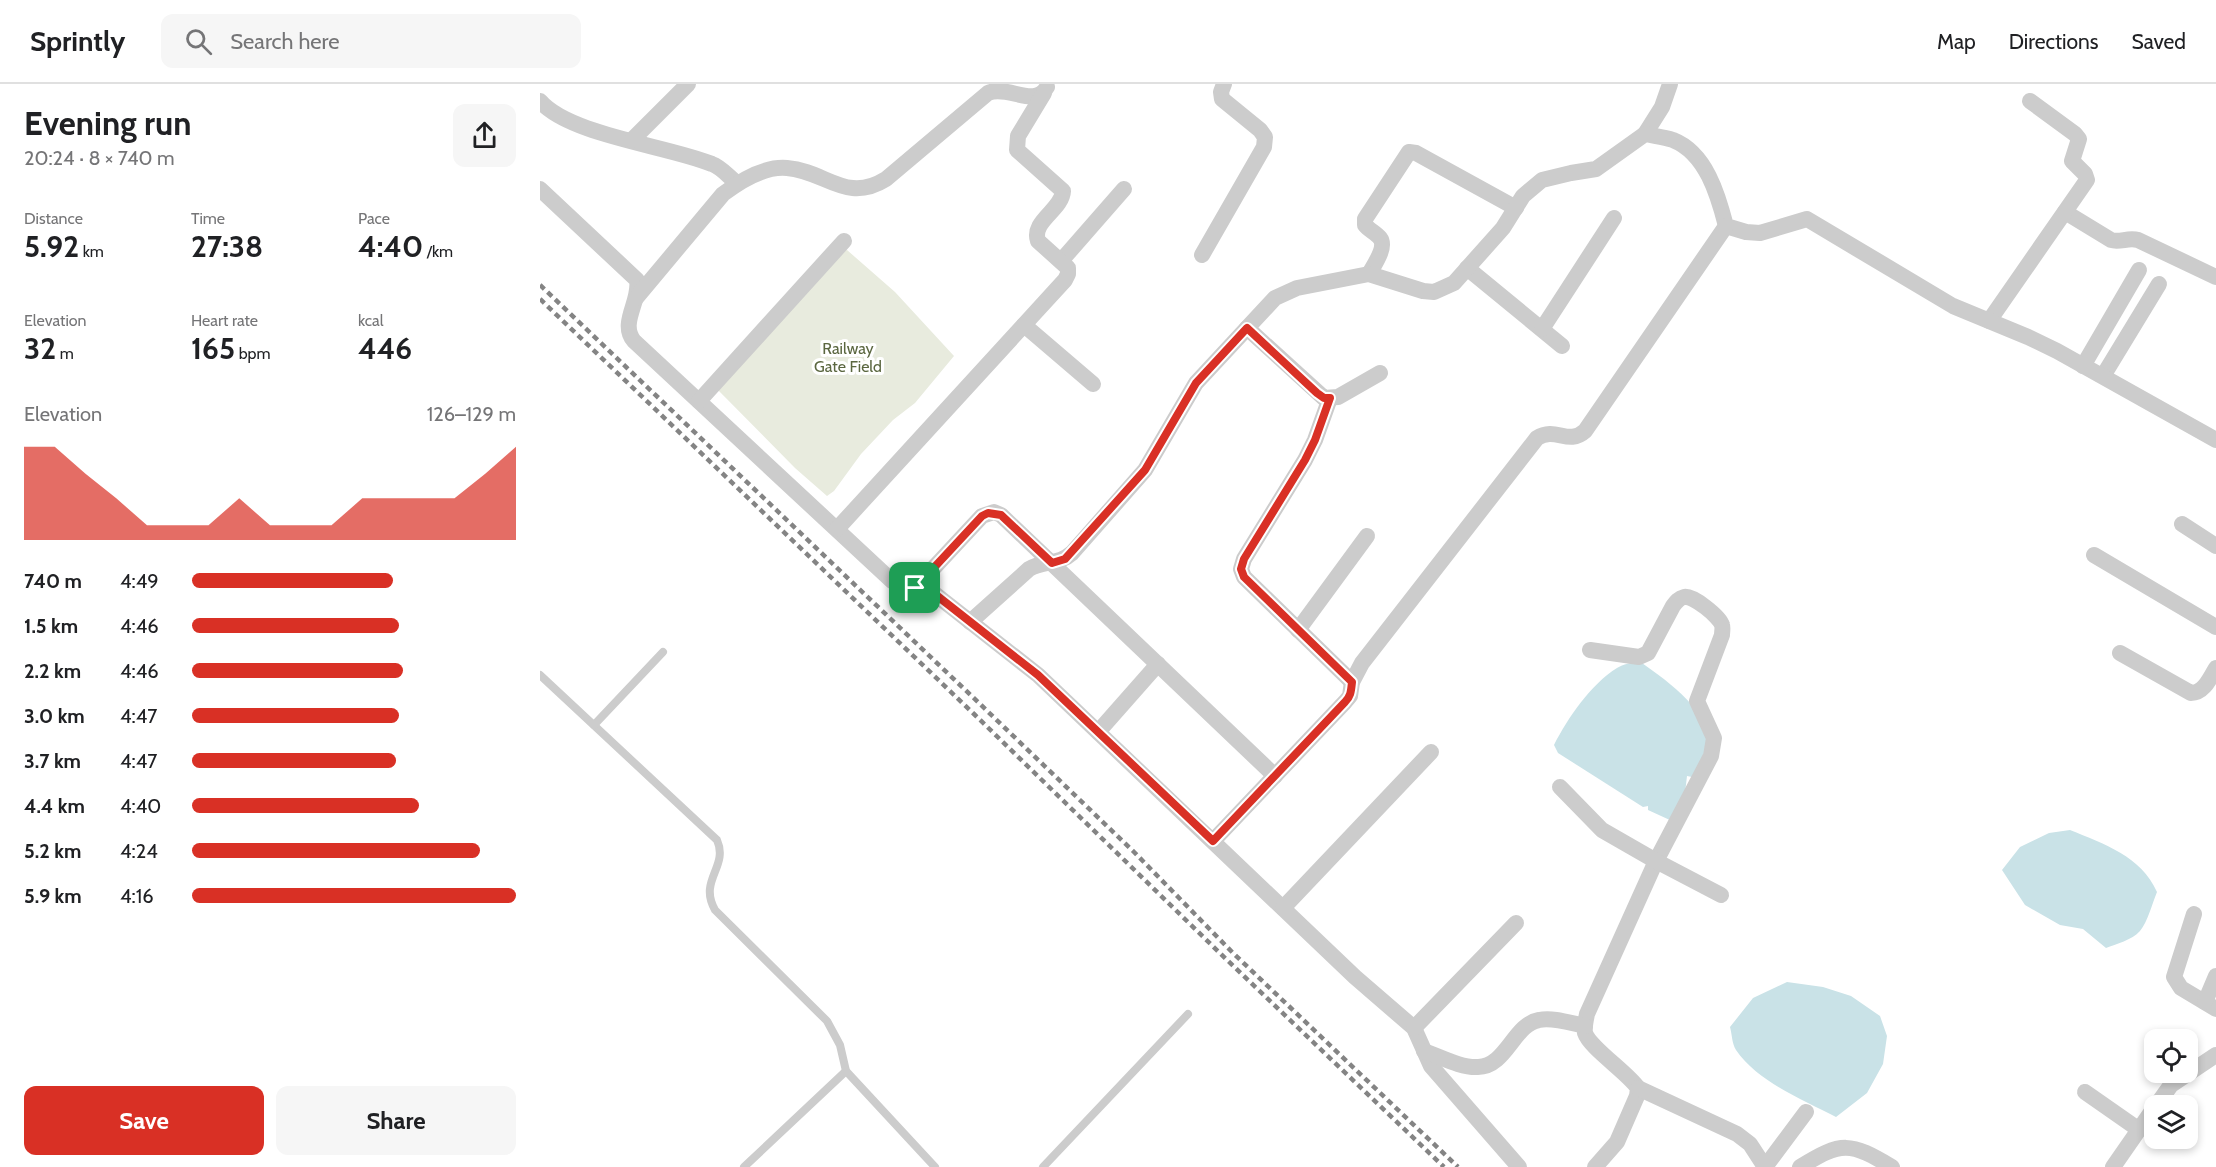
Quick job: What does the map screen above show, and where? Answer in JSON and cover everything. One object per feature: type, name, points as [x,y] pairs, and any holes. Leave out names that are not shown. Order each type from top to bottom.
[{"type":"street","points":[[632,140],[688,84]]},
{"type":"street","points":[[1202,255],[1264,147],[1265,137],[1260,130],[1222,99],[1221,92],[1224,84]]},
{"type":"street","points":[[970,622],[1036,564],[1052,563],[1065,559],[1072,553],[1145,470],[1196,383],[1275,298],[1285,292],[1370,274],[1423,291],[1434,292],[1454,283],[1503,228],[1523,196],[1542,180],[1596,169],[1645,134],[1662,107],[1670,84]]},
{"type":"street","points":[[636,298],[723,194],[737,183],[774,169],[787,168],[847,188],[866,189],[886,179],[988,93],[996,89],[1032,97],[1047,88]]},
{"type":"street","points":[[837,529],[1065,280],[1068,274],[1068,268],[1038,241],[1036,236],[1040,225],[1062,199],[1063,192],[1017,150],[1018,136],[1047,88]]},
{"type":"street","points":[[540,101],[563,119],[714,164],[737,183]]},
{"type":"street","points":[[1989,321],[2087,180],[2085,174],[2072,161],[2079,139],[2030,101]]},
{"type":"street","points":[[1645,134],[1674,141],[1690,152],[1707,172],[1726,226]]},
{"type":"street","points":[[1370,274],[1382,247],[1382,241],[1365,225],[1365,219],[1409,152],[1416,153],[1516,208]]},
{"type":"street","points":[[540,189],[637,280],[639,289],[627,326],[629,334],[892,580],[931,591],[1038,675],[1355,977],[1414,1028],[1431,1066],[1519,1167]]},
{"type":"street","points":[[1061,261],[1124,189]]},
{"type":"street","points":[[2065,212],[2111,240],[2118,242],[2132,238],[2138,240],[2216,277]]},
{"type":"street","points":[[1542,329],[1614,218]]},
{"type":"street","points":[[1726,226],[1746,232],[1760,233],[1806,219],[1953,306],[2028,337],[2103,376],[2216,440]]},
{"type":"street","points":[[1213,841],[1350,696],[1352,682],[1362,663],[1537,438],[1544,433],[1552,432],[1570,438],[1579,436],[1585,431],[1726,226]]},
{"type":"street","points":[[699,401],[844,241]]},
{"type":"street","points":[[1467,268],[1562,346]]},
{"type":"street","points":[[2083,366],[2139,270]]},
{"type":"street","points":[[2103,376],[2159,284]]},
{"type":"street","points":[[1024,325],[1093,384]]},
{"type":"street","points":[[1247,328],[1324,398],[1338,397],[1380,373]]},
{"type":"street","points":[[1330,398],[1310,451],[1244,559],[1241,569],[1244,577],[1352,682]]},
{"type":"street","points":[[915,588],[982,516],[988,513],[1001,515],[1275,776]]},
{"type":"street","points":[[2182,524],[2216,546]]},
{"type":"street","points":[[1298,630],[1367,536]]},
{"type":"street","points":[[2094,555],[2216,627]]},
{"type":"street","points":[[1590,650],[1639,657],[1648,653],[1673,606],[1683,597],[1690,597],[1715,615],[1722,625],[1722,635],[1696,701],[1712,730],[1713,748],[1656,861],[1587,1014],[1586,1034],[1632,1079],[1638,1088],[1737,1134],[1750,1144],[1765,1167],[1806,1112]]},
{"type":"street","points":[[2120,653],[2191,693],[2197,693],[2202,689],[2216,668]]},
{"type":"street","points":[[1098,732],[1158,664]]},
{"type":"street","points":[[1283,908],[1431,752]]},
{"type":"street","points":[[1560,787],[1595,825],[1656,861],[1721,895]]},
{"type":"street","points":[[2194,914],[2174,977],[2181,988],[2210,1005],[2216,976]]},
{"type":"street","points":[[1414,1028],[1516,922]]},
{"type":"street","points":[[1424,1051],[1470,1067],[1480,1068],[1497,1060],[1528,1025],[1537,1020],[1585,1026]]},
{"type":"street","points":[[2164,1095],[2171,1085],[2214,1058]]},
{"type":"street","points":[[1599,1166],[1617,1142],[1637,1096],[1638,1088]]},
{"type":"street","points":[[2085,1092],[2138,1129]]},
{"type":"street","points":[[2113,1167],[2144,1121]]},
{"type":"street","points":[[1800,1167],[1825,1152],[1845,1146],[1882,1164]]},
{"type":"lane","points":[[594,725],[663,652]]},
{"type":"lane","points":[[540,675],[717,840],[721,854],[710,884],[711,902],[722,918],[832,1027],[840,1045],[846,1071],[935,1167]]},
{"type":"lane","points":[[1043,1167],[1188,1014]]},
{"type":"lane","points":[[744,1167],[846,1071]]},
{"type":"green space","name":"Railway Gate Field","points":[[847,250],[895,292],[954,356],[915,403],[893,420],[861,454],[834,491],[827,496],[795,468],[717,389],[837,254]]},
{"type":"water","points":[[1639,661],[1684,696],[1702,719],[1707,731],[1705,752],[1692,777],[1687,776],[1685,793],[1672,821],[1648,810],[1648,806],[1643,807],[1558,753],[1554,745],[1573,713],[1598,683],[1619,667]]},
{"type":"water","points":[[2070,830],[2120,853],[2141,869],[2150,880],[2157,892],[2145,922],[2133,937],[2106,948],[2083,929],[2060,925],[2025,905],[2002,870],[2020,847],[2049,833]]},
{"type":"water","points":[[1787,982],[1823,987],[1851,996],[1880,1016],[1887,1036],[1883,1064],[1867,1093],[1836,1117],[1796,1097],[1756,1072],[1734,1045],[1730,1027],[1753,998]]},
{"type":"railway","points":[[540,285],[980,704],[1134,852],[1233,953],[1458,1167]]},
{"type":"railway","points":[[540,299],[1444,1167]]},
{"type":"route","points":[[1247,328],[1317,393],[1324,398],[1330,398],[1310,451],[1244,559],[1241,569],[1244,577],[1352,682],[1350,696],[1213,841],[1038,675],[931,591],[915,588],[982,516],[988,513],[994,512],[1001,515],[1052,563],[1065,559],[1145,470],[1196,383],[1247,328]]}]
